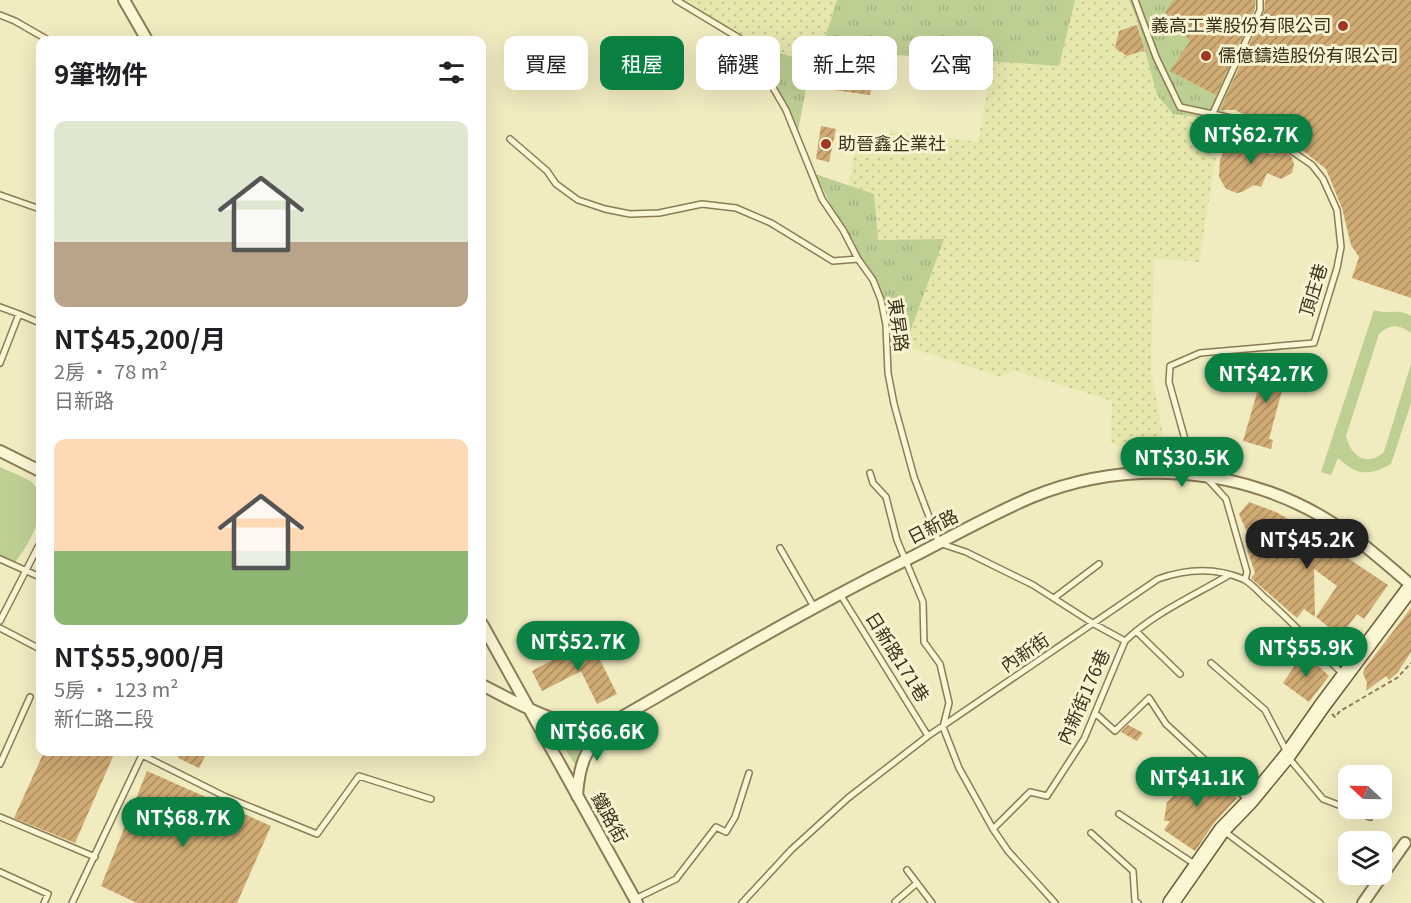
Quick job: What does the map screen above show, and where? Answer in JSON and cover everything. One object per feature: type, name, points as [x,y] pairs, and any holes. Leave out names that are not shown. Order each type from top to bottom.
[{"type":"street","points":[[124,0],[145,36]]},
{"type":"street","points":[[0,451],[36,469]]},
{"type":"street","name":"日新路","points":[[486,687],[528,709],[575,725],[591,727],[608,725],[814,607],[1026,500],[1078,482],[1126,473],[1177,473],[1206,476],[1256,487],[1287,499],[1321,516],[1374,553],[1411,586]]},
{"type":"street","points":[[1171,903],[1222,830],[1250,801],[1288,755],[1411,586]]},
{"type":"street","name":"鐵路街","points":[[486,631],[636,901]]},
{"type":"street","points":[[577,796],[584,758],[591,745],[608,725]]},
{"type":"street","points":[[1363,903],[1406,843]]},
{"type":"lane","name":"東昇路","points":[[676,0],[739,38],[750,48],[786,110],[822,199],[873,280],[881,300],[886,325],[888,373],[894,404],[914,477],[939,543]]},
{"type":"lane","name":"頂庄巷","points":[[1135,0],[1155,57],[1180,107],[1250,122],[1312,165],[1323,179],[1337,210],[1341,247],[1338,268],[1314,343],[1200,354],[1170,366],[1169,382],[1191,461],[1226,499],[1247,572],[1245,580]]},
{"type":"lane","points":[[1213,113],[1260,10],[1260,0]]},
{"type":"lane","points":[[0,15],[41,36]]},
{"type":"lane","points":[[510,139],[547,171],[556,184],[578,200],[630,214],[658,213],[702,204],[736,208],[771,223],[833,261],[858,259]]},
{"type":"lane","points":[[0,195],[36,208]]},
{"type":"lane","points":[[0,307],[36,321]]},
{"type":"lane","points":[[0,363],[19,314]]},
{"type":"lane","points":[[870,473],[873,483],[886,497],[897,540],[923,602],[924,642],[940,664],[949,703],[943,727],[959,768],[1008,851],[1055,903]]},
{"type":"lane","points":[[939,543],[966,552],[1033,585],[1094,624]]},
{"type":"lane","points":[[780,548],[814,607]]},
{"type":"lane","points":[[0,621],[36,551]]},
{"type":"lane","points":[[0,559],[36,575]]},
{"type":"lane","points":[[1054,598],[1099,564]]},
{"type":"lane","name":"內新街","points":[[742,903],[791,850],[848,798],[928,736],[1158,579],[1192,570],[1229,575],[1245,580],[1344,675]]},
{"type":"lane","name":"內新街176巷","points":[[993,829],[1030,792],[1047,796],[1074,756],[1125,641],[1136,631],[1229,575]]},
{"type":"lane","name":"日新路171巷","points":[[840,594],[928,736]]},
{"type":"lane","points":[[0,604],[7,607]]},
{"type":"lane","name":"內新街176巷","points":[[1094,624],[1125,641]]},
{"type":"lane","points":[[0,628],[36,647]]},
{"type":"lane","points":[[1136,631],[1180,674]]},
{"type":"lane","points":[[1211,663],[1265,710],[1288,755],[1323,799],[1338,805]]},
{"type":"lane","points":[[0,764],[30,697]]},
{"type":"lane","points":[[1095,713],[1114,731],[1149,698],[1166,724],[1250,801]]},
{"type":"lane","points":[[72,903],[142,756]]},
{"type":"lane","points":[[149,756],[226,797],[317,834],[359,776],[431,800]]},
{"type":"lane","points":[[636,901],[676,879],[716,827],[726,831],[735,817],[749,773]]},
{"type":"lane","points":[[1119,814],[1197,866]]},
{"type":"lane","points":[[0,817],[95,857]]},
{"type":"lane","points":[[1222,830],[1320,903]]},
{"type":"lane","points":[[1091,833],[1133,871],[1135,901],[1138,903]]},
{"type":"lane","points":[[907,870],[932,903]]},
{"type":"lane","points":[[0,872],[48,894],[44,903]]},
{"type":"lane","points":[[895,902],[917,883]]},
{"type":"path","points":[[1322,706],[1335,717],[1340,711],[1375,693],[1397,678],[1411,663]]},
{"type":"path","points":[[562,745],[571,737]]},
{"type":"path","points":[[567,741],[582,746]]},
{"type":"green space","points":[[685,0],[837,0],[825,36],[792,36],[792,57],[780,53],[780,36],[739,36]]},
{"type":"green space","points":[[837,0],[1075,0],[1059,66],[993,62],[993,36],[909,36],[909,56],[897,55],[897,36],[825,36]]},
{"type":"green space","points":[[1075,0],[1129,0],[1149,54],[1157,95],[1173,114],[1222,120],[1199,262],[1154,258],[1151,372],[1164,442],[1129,451],[1111,442],[1112,401],[1014,370],[1001,377],[905,346],[944,239],[877,240],[874,195],[848,186],[858,136],[887,141],[890,130],[978,142],[987,90],[993,90],[993,62],[1059,66]]},
{"type":"green space","points":[[1129,0],[1257,0],[1222,120],[1173,114],[1157,95],[1137,20]]},
{"type":"green space","points":[[780,53],[792,57],[792,90],[806,90],[798,131],[777,90],[780,90]]},
{"type":"green space","points":[[815,174],[874,194],[878,240],[944,239],[905,346],[887,350],[880,301]]},
{"type":"green space","points":[[1374,310],[1402,312],[1411,316],[1411,333],[1395,326],[1379,334],[1346,436],[1356,454],[1361,458],[1372,459],[1384,452],[1411,364],[1411,403],[1391,464],[1376,471],[1363,472],[1351,468],[1338,458],[1331,475],[1321,472]]},
{"type":"green space","points":[[0,467],[30,481],[36,488],[36,526],[26,547],[13,565],[0,559]]},
{"type":"green space","points":[[564,747],[581,748],[576,764]]},
{"type":"building","name":"儒億鑄造股份有限公司","points":[[1174,0],[1255,0],[1255,9],[1216,95],[1170,71],[1190,41],[1165,12]]},
{"type":"building","points":[[1265,0],[1411,0],[1411,298],[1352,278],[1359,257],[1351,245],[1342,208],[1326,169],[1279,132],[1235,110],[1220,110],[1264,12]]},
{"type":"building","points":[[1137,25],[1145,50],[1127,56],[1115,48],[1119,31]]},
{"type":"building","points":[[833,90],[871,90],[870,95]]},
{"type":"building","name":"助晉鑫企業社","points":[[821,126],[836,129],[829,162],[816,159]]},
{"type":"building","points":[[1238,136],[1248,138],[1260,147],[1267,147],[1269,154],[1285,152],[1291,156],[1294,164],[1292,173],[1281,179],[1267,173],[1261,187],[1254,185],[1242,192],[1237,193],[1226,189],[1219,177],[1220,160],[1227,143]]},
{"type":"building","points":[[1267,358],[1289,364],[1269,439],[1273,440],[1271,449],[1243,441]]},
{"type":"building","points":[[1249,502],[1276,512],[1297,524],[1388,585],[1364,619],[1357,614],[1337,641],[1326,633],[1330,628],[1316,617],[1337,586],[1314,569],[1315,617],[1304,609],[1297,618],[1251,578],[1255,573],[1246,546],[1251,541],[1239,514]]},
{"type":"building","points":[[1411,608],[1411,652],[1398,672],[1389,680],[1386,676],[1366,691],[1367,683],[1363,673],[1365,668]]},
{"type":"building","points":[[590,640],[617,694],[597,704],[581,671],[542,691],[532,671]]},
{"type":"building","points":[[1304,652],[1329,676],[1309,702],[1283,683]]},
{"type":"building","points":[[1128,725],[1143,733],[1137,741],[1121,732]]},
{"type":"building","points":[[42,756],[113,756],[75,843],[14,818]]},
{"type":"building","points":[[179,756],[205,756],[199,768],[178,758]]},
{"type":"building","points":[[1202,765],[1237,798],[1214,823],[1195,851],[1164,830],[1170,821],[1164,821],[1167,802]]},
{"type":"building","points":[[147,771],[271,826],[237,903],[137,903],[101,886]]},
{"type":"place","name":"義高工業股份有限公司","points":[[1343,26]]},
{"type":"place","name":"儒億鑄造股份有限公司","points":[[1206,56]]},
{"type":"place","name":"助晉鑫企業社","points":[[826,144]]}]
